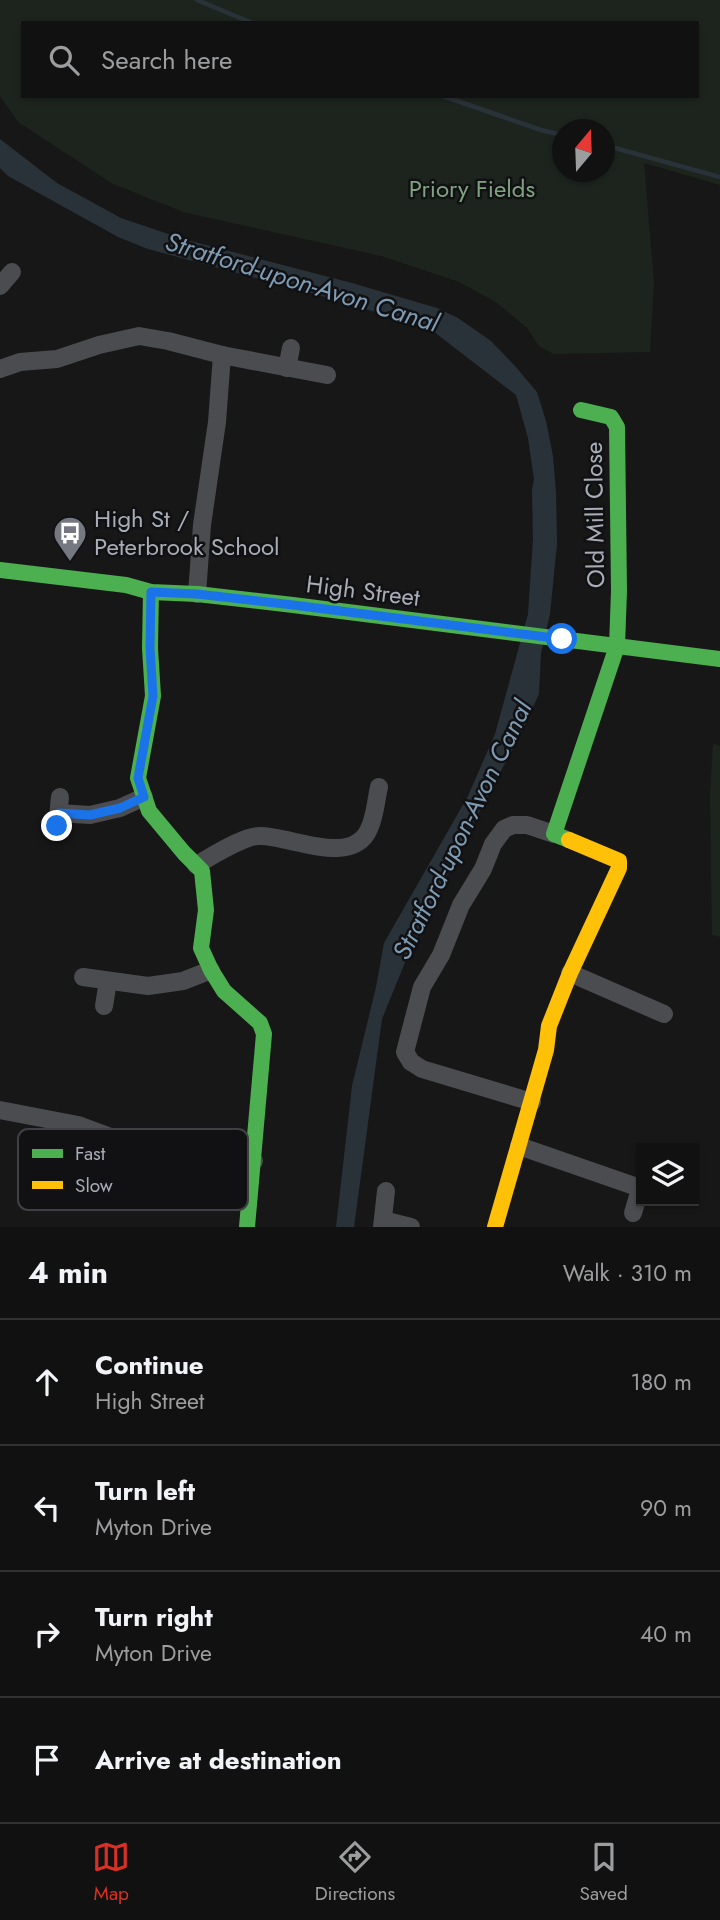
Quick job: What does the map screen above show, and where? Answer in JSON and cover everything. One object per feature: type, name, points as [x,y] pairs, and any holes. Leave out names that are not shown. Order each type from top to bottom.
[{"type":"street","points":[[0,369],[20,362],[57,359],[139,335],[327,376]]},
{"type":"street","points":[[287,368],[291,348]]},
{"type":"street","points":[[197,594],[202,524],[217,422],[222,355]]},
{"type":"street","name":"Old Mill Close","points":[[554,834],[617,646],[617,427],[611,417],[581,410]]},
{"type":"street","name":"High Street","points":[[0,570],[126,585],[151,592],[197,594],[720,659]]},
{"type":"street","points":[[151,592],[153,696],[138,778],[149,811],[202,872],[206,910],[201,948],[211,970],[224,991],[260,1023],[264,1034],[247,1227]]},
{"type":"street","points":[[196,865],[240,842],[258,836],[334,849],[355,844],[362,840],[370,829],[379,787]]},
{"type":"street","points":[[59,812],[90,815],[120,808],[144,797]]},
{"type":"street","points":[[495,1227],[532,1102],[546,1050],[549,1026],[570,973],[619,868],[619,861],[554,834],[527,825],[513,825],[504,829],[493,844],[484,869],[461,905],[441,955],[422,987],[405,1052],[411,1062],[422,1069],[532,1102]]},
{"type":"street","points":[[83,977],[148,986],[183,981],[211,970]]},
{"type":"street","points":[[570,973],[664,1014]]},
{"type":"street","points":[[104,1006],[108,981]]},
{"type":"street","points":[[0,1110],[89,1129]]},
{"type":"street","points":[[519,1146],[636,1185]]},
{"type":"street","points":[[248,1160],[254,1161]]},
{"type":"street","points":[[386,1191],[382,1223],[411,1227]]},
{"type":"street","points":[[633,1213],[636,1203]]},
{"type":"green space","name":"Priory Fields","points":[[0,0],[720,0],[720,185],[644,163],[654,283],[650,352],[553,354],[539,346],[527,328],[496,302],[459,282],[381,256],[183,212],[113,184],[18,122],[0,96]]},
{"type":"green space","points":[[713,743],[720,746],[720,937],[712,935],[710,795]]},
{"type":"water","name":"Stratford-upon-Avon Canal","points":[[0,139],[57,183],[121,218],[183,239],[437,308],[458,318],[491,341],[537,392],[553,456],[557,544],[550,614],[541,653],[539,694],[406,960],[382,1019],[354,1227],[336,1227],[352,1086],[384,943],[468,796],[495,734],[528,614],[534,479],[528,438],[516,395],[429,328],[148,249],[118,237],[8,176],[0,168]]},
{"type":"waterway","points":[[197,0],[247,21]]},
{"type":"waterway","points":[[449,98],[552,133]]},
{"type":"waterway","points":[[615,148],[720,177]]},
{"type":"traffic: fast","points":[[569,840],[554,834],[617,646],[619,591],[617,427],[611,417],[581,410]]},
{"type":"traffic: fast","points":[[0,570],[126,585],[151,592],[197,594],[293,605],[720,659]]},
{"type":"traffic: fast","points":[[151,592],[153,696],[138,778],[149,811],[202,871],[206,910],[201,948],[211,970],[224,991],[260,1023],[264,1034],[247,1227]]},
{"type":"traffic: slow","points":[[495,1227],[546,1050],[549,1026],[570,973],[619,868],[619,861],[569,840]]},
{"type":"place","name":"High St / Peterbrook School","points":[[70,563]]},
{"type":"route","points":[[57,826],[59,813],[90,815],[120,808],[144,797],[138,778],[153,696],[151,592],[197,594],[562,639]]}]
